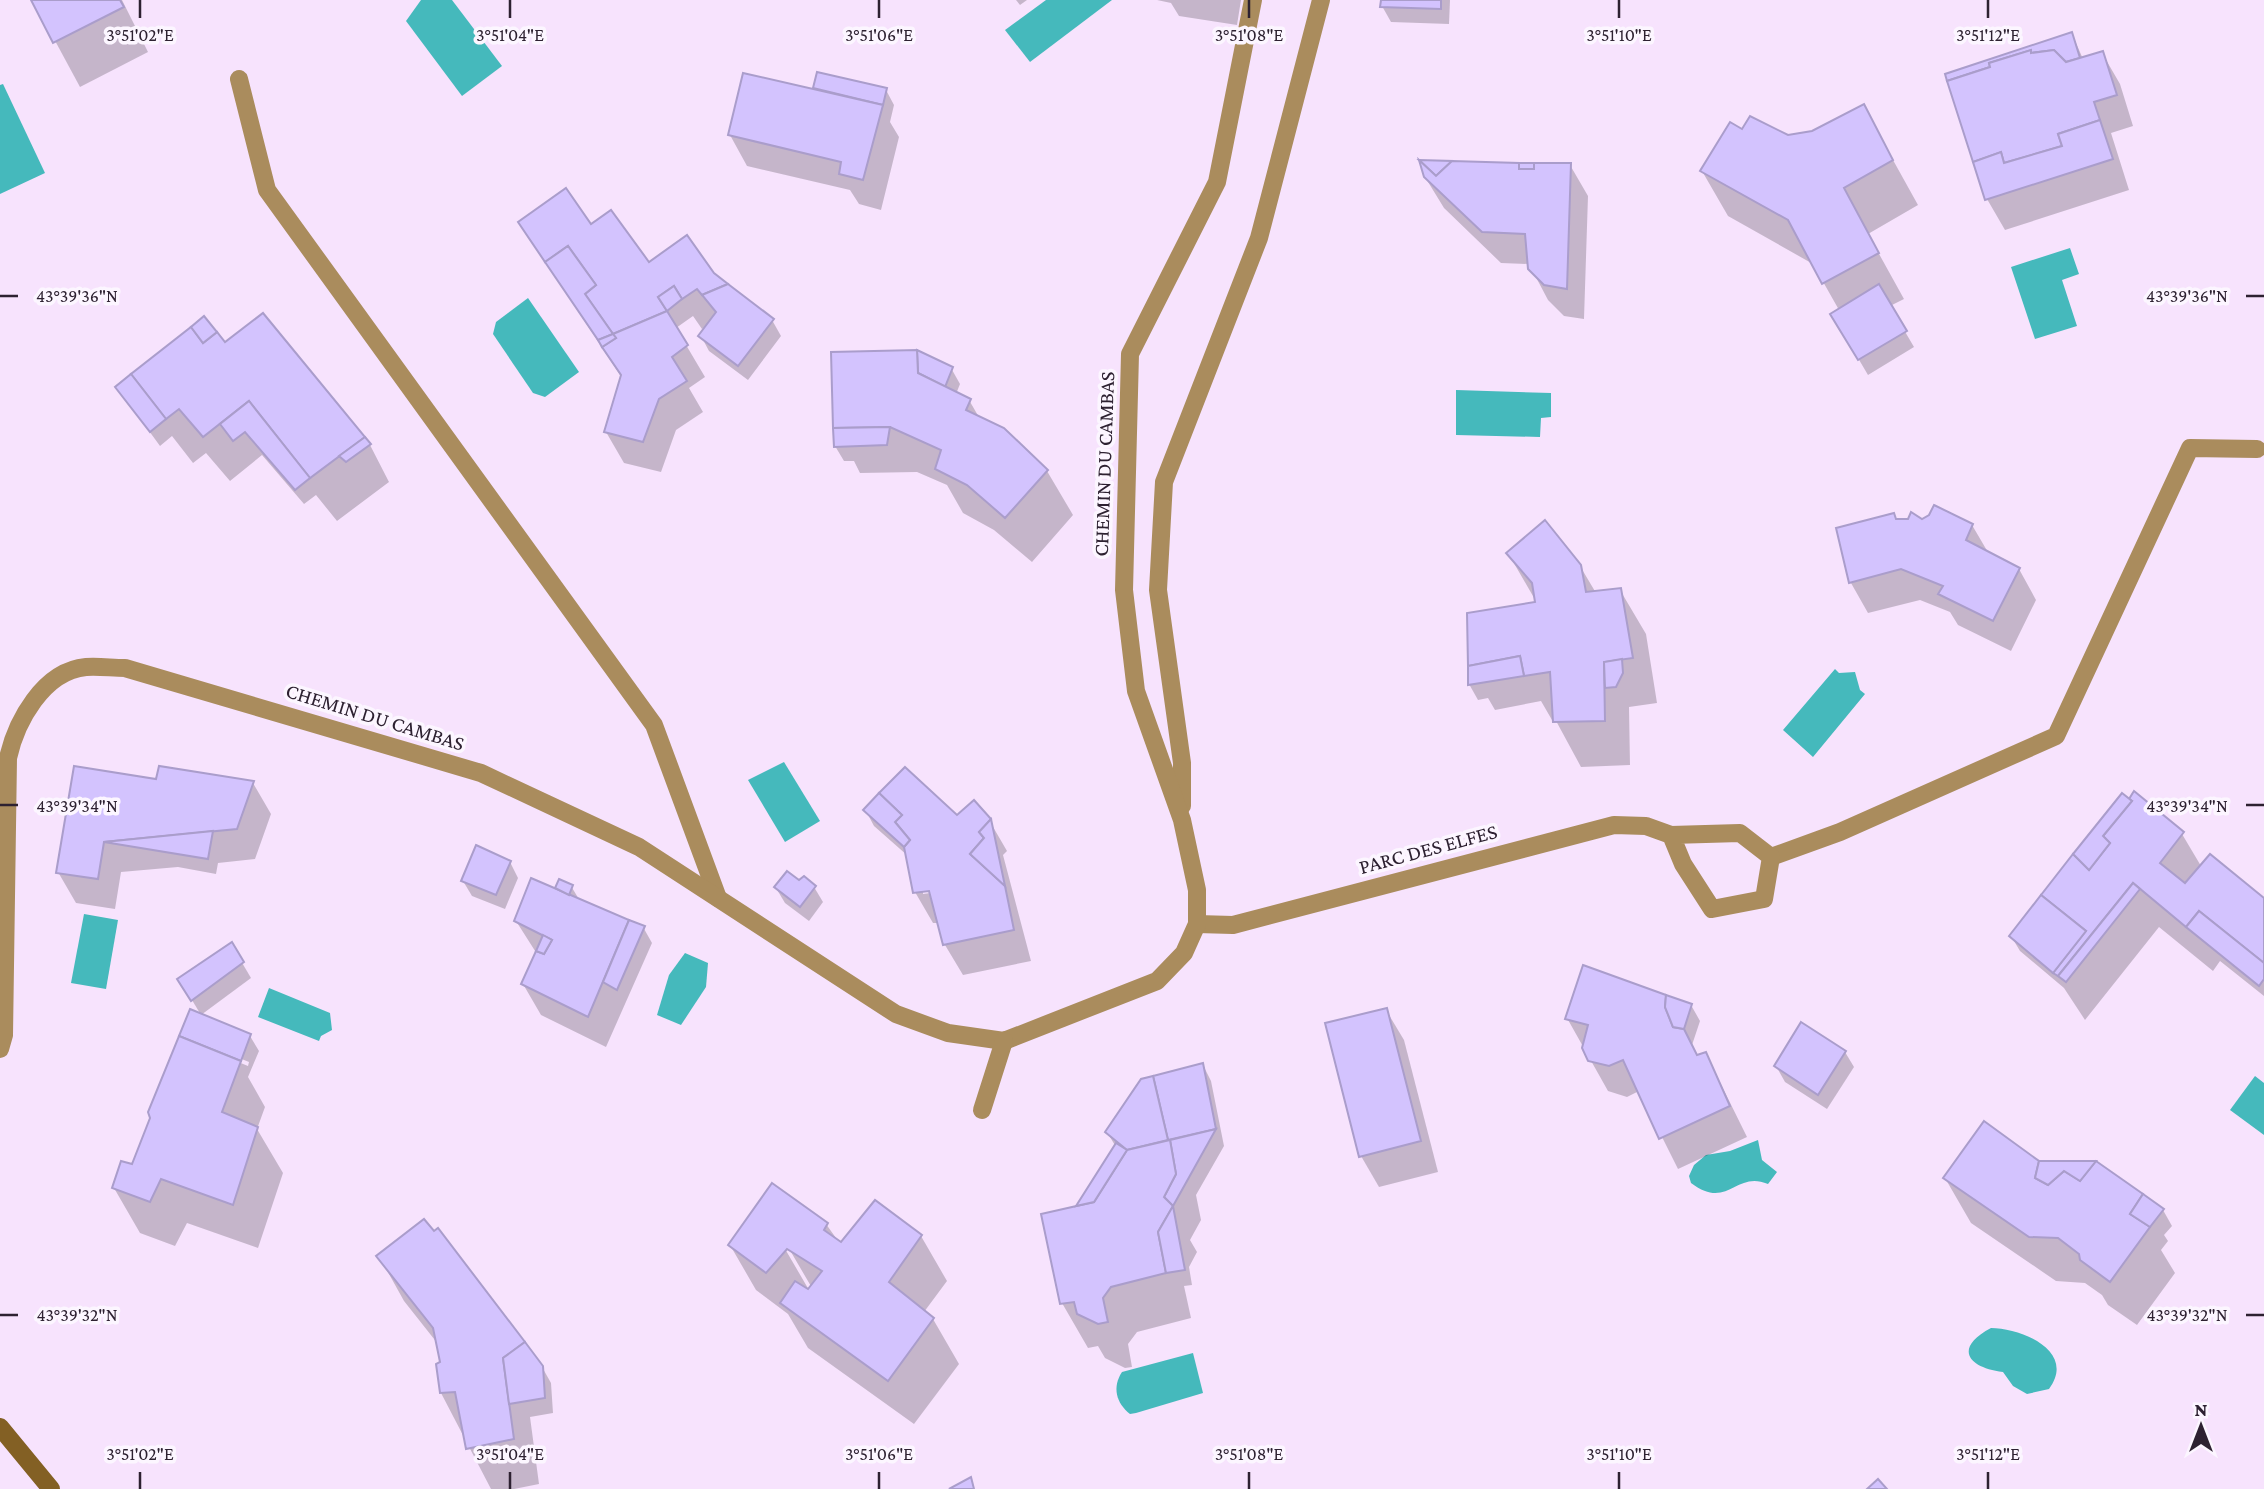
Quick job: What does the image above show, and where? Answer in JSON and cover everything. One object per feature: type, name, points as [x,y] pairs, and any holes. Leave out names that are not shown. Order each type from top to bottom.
[{"type":"street","name":"CHEMIN DU CAMBAS","points":[[0,1049],[4,1035],[4,752],[48,685],[84,667],[125,668],[481,773],[639,847],[896,1014],[948,1033],[1004,1041],[1157,981],[1184,953],[1198,924],[1198,890],[1182,820],[1136,691],[1124,590],[1130,354],[1217,182],[1253,0]]},
{"type":"street","name":"CHEMIN DU CAMBAS","points":[[1182,820],[1181,763],[1158,590],[1164,482],[1259,238],[1321,0]]},
{"type":"street","points":[[239,79],[267,190],[654,725],[718,898]]},
{"type":"street","points":[[1671,835],[1683,864],[1713,909],[1764,899],[1771,857],[1840,832],[2056,736],[2190,447],[2257,449]]},
{"type":"street","name":"PARC DES ELFES","points":[[1198,924],[1233,925],[1614,825],[1646,826],[1671,835],[1740,833],[1771,857]]},
{"type":"street","points":[[982,1110],[1004,1041]]},
{"type":"street","points":[[0,1427],[51,1489]]},
{"type":"shaded area","points":[[421,0],[452,0],[502,66],[462,96],[406,21]]},
{"type":"shaded area","points":[[1046,0],[1112,0],[1030,62],[1005,30]]},
{"type":"shaded area","points":[[3,84],[45,173],[0,194],[0,85]]},
{"type":"shaded area","points":[[2070,248],[2079,274],[2062,280],[2077,326],[2035,339],[2011,267]]},
{"type":"shaded area","points":[[528,298],[579,372],[545,397],[533,393],[493,334],[496,322]]},
{"type":"shaded area","points":[[1456,390],[1551,393],[1551,417],[1541,418],[1540,437],[1456,435]]},
{"type":"shaded area","points":[[1835,669],[1839,673],[1855,672],[1860,690],[1865,694],[1813,757],[1783,730]]},
{"type":"shaded area","points":[[784,762],[820,821],[785,842],[748,780]]},
{"type":"shaded area","points":[[84,914],[118,920],[106,989],[71,983]]},
{"type":"shaded area","points":[[685,953],[708,963],[706,987],[681,1025],[657,1015],[669,975]]},
{"type":"shaded area","points":[[269,988],[330,1013],[332,1030],[321,1036],[319,1041],[258,1017]]},
{"type":"shaded area","points":[[2255,1076],[2264,1083],[2264,1135],[2230,1110]]},
{"type":"shaded area","points":[[1758,1140],[1762,1160],[1777,1172],[1768,1184],[1747,1182],[1714,1193],[1704,1191],[1691,1183],[1689,1176],[1694,1165],[1706,1155],[1730,1151]]},
{"type":"shaded area","points":[[1991,1328],[2030,1337],[2051,1353],[2056,1363],[2056,1375],[2049,1389],[2027,1394],[2013,1386],[2003,1372],[1974,1362],[1969,1350],[1972,1343]]},
{"type":"shaded area","points":[[1193,1353],[1203,1393],[1130,1414],[1121,1405],[1116,1389],[1122,1372]]},
{"type":"building","points":[[31,0],[120,0],[124,7],[53,43]]},
{"type":"building","points":[[1381,0],[1441,0],[1441,9],[1380,7]]},
{"type":"building","points":[[2072,32],[2080,58],[2066,62],[2054,50],[2031,53],[2031,50],[1989,63],[1990,67],[1947,81],[1945,74]]},
{"type":"building","points":[[2031,50],[2031,53],[2054,50],[2066,62],[2103,51],[2117,95],[2094,102],[2100,120],[2058,134],[2062,146],[2004,163],[2001,152],[1973,162],[1947,81],[1990,67],[1989,63]]},
{"type":"building","points":[[817,72],[887,88],[883,105],[813,88]]},
{"type":"building","points":[[743,73],[883,105],[863,180],[839,174],[841,162],[728,135]]},
{"type":"building","points":[[1864,104],[1893,160],[1844,188],[1879,253],[1822,284],[1788,220],[1700,171],[1730,122],[1742,129],[1750,116],[1788,135],[1812,131]]},
{"type":"building","points":[[2100,120],[2113,159],[1985,200],[1973,162],[2001,152],[2004,163],[2062,146],[2058,134]]},
{"type":"building","points":[[1419,160],[1452,161],[1436,176]]},
{"type":"building","points":[[1419,160],[1436,176],[1452,161],[1519,163],[1519,169],[1534,169],[1534,163],[1571,163],[1567,289],[1544,285],[1528,269],[1525,234],[1482,232],[1424,177]]},
{"type":"building","points":[[1519,163],[1534,163],[1534,169],[1519,169]]},
{"type":"building","points":[[566,188],[591,224],[611,210],[649,262],[687,235],[714,273],[728,284],[702,295],[697,289],[682,299],[674,286],[658,297],[667,311],[613,334],[585,294],[596,285],[568,246],[545,262],[518,222]]},
{"type":"building","points":[[568,246],[596,285],[585,294],[613,334],[598,340],[545,262]]},
{"type":"building","points":[[728,284],[774,319],[738,366],[698,336],[716,312],[702,295]]},
{"type":"building","points":[[1879,284],[1907,331],[1858,360],[1830,314]]},
{"type":"building","points":[[674,286],[682,299],[667,311],[658,297]]},
{"type":"building","points":[[667,311],[688,345],[672,357],[687,381],[659,399],[643,442],[604,432],[621,375],[602,347],[616,338],[613,334]]},
{"type":"building","points":[[263,313],[365,437],[310,478],[249,401],[203,437],[179,409],[166,419],[131,374],[191,327],[203,343],[217,332],[225,342]]},
{"type":"building","points":[[204,316],[217,332],[203,343],[191,327]]},
{"type":"building","points":[[613,334],[616,338],[602,347],[598,340]]},
{"type":"building","points":[[917,350],[953,367],[945,387],[918,373]]},
{"type":"building","points":[[917,350],[918,373],[971,399],[966,410],[1004,428],[1048,470],[1005,518],[967,485],[935,469],[941,450],[890,427],[833,428],[831,352]]},
{"type":"building","points":[[131,374],[166,419],[150,432],[115,387]]},
{"type":"building","points":[[249,401],[310,478],[295,490],[245,432],[233,441],[220,424]]},
{"type":"building","points":[[890,427],[887,445],[834,447],[833,428]]},
{"type":"building","points":[[365,437],[371,444],[346,462],[339,456]]},
{"type":"building","points":[[1934,505],[1973,524],[1966,540],[2020,568],[1993,621],[1938,594],[1943,586],[1901,569],[1849,583],[1836,528],[1894,513],[1896,519],[1908,519],[1911,512],[1922,519],[1929,515]]},
{"type":"building","points":[[1545,520],[1581,565],[1586,592],[1621,588],[1633,658],[1604,662],[1605,721],[1553,722],[1550,672],[1524,676],[1520,656],[1468,666],[1467,613],[1535,602],[1532,583],[1506,553]]},
{"type":"building","points":[[1520,656],[1524,676],[1468,685],[1468,666]]},
{"type":"building","points":[[1622,659],[1623,673],[1616,687],[1605,688],[1604,662]]},
{"type":"building","points":[[74,766],[156,779],[159,766],[254,781],[237,829],[104,842],[98,879],[56,873]]},
{"type":"building","points":[[905,767],[957,815],[974,800],[991,819],[979,832],[984,838],[970,854],[1005,886],[1014,930],[943,945],[929,891],[913,893],[904,847],[910,840],[895,822],[902,815],[879,793]]},
{"type":"building","points":[[2134,791],[2184,832],[2160,863],[2185,883],[2210,854],[2264,898],[2264,963],[2199,911],[2186,927],[2133,883],[2058,976],[2053,973],[2086,931],[2041,895],[2073,854],[2089,870],[2110,843],[2103,836],[2132,801],[2129,799]]},
{"type":"building","points":[[879,793],[902,815],[895,822],[910,840],[904,847],[863,810]]},
{"type":"building","points":[[2122,793],[2132,801],[2103,836],[2110,843],[2089,870],[2073,854]]},
{"type":"building","points":[[991,819],[1005,886],[970,854],[984,838],[979,832]]},
{"type":"building","points":[[213,831],[208,859],[104,842]]},
{"type":"building","points":[[476,845],[511,861],[496,895],[461,881]]},
{"type":"building","points":[[787,871],[799,880],[804,876],[816,886],[800,907],[774,887]]},
{"type":"building","points":[[531,878],[629,920],[588,1017],[521,984],[536,951],[544,954],[552,940],[514,921]]},
{"type":"building","points":[[559,879],[573,885],[569,895],[555,888]]},
{"type":"building","points":[[2133,883],[2140,889],[2066,982],[2058,976]]},
{"type":"building","points":[[2041,895],[2086,931],[2053,973],[2009,936]]},
{"type":"building","points":[[2199,911],[2264,963],[2264,979],[2259,986],[2186,927]]},
{"type":"building","points":[[629,920],[645,926],[617,990],[603,982]]},
{"type":"building","points":[[543,935],[552,940],[544,954],[536,951]]},
{"type":"building","points":[[232,942],[244,962],[191,1001],[177,979]]},
{"type":"building","points":[[1583,965],[1666,995],[1665,1007],[1673,1027],[1684,1029],[1697,1055],[1706,1052],[1730,1106],[1659,1139],[1623,1060],[1609,1066],[1588,1061],[1582,1048],[1588,1025],[1565,1019]]},
{"type":"building","points":[[1666,995],[1692,1004],[1684,1029],[1673,1027],[1665,1007]]},
{"type":"building","points":[[1387,1008],[1421,1141],[1359,1157],[1325,1023]]},
{"type":"building","points":[[190,1009],[251,1034],[241,1061],[179,1036]]},
{"type":"building","points":[[1801,1022],[1846,1051],[1818,1095],[1774,1066]]},
{"type":"building","points":[[179,1036],[241,1061],[222,1112],[258,1127],[233,1205],[161,1179],[150,1202],[112,1188],[121,1161],[132,1164],[150,1118],[148,1112]]},
{"type":"building","points":[[1203,1063],[1216,1129],[1168,1140],[1153,1076]]},
{"type":"building","points":[[1153,1076],[1168,1140],[1127,1150],[1105,1132],[1141,1079]]},
{"type":"building","points":[[1984,1121],[2039,1161],[2035,1178],[2048,1185],[2064,1171],[2080,1181],[2096,1161],[2143,1194],[2130,1214],[2150,1227],[2110,1282],[2080,1260],[2079,1254],[2058,1238],[2029,1237],[1943,1178]]},
{"type":"building","points":[[1216,1129],[1173,1206],[1164,1197],[1176,1174],[1170,1140]]},
{"type":"building","points":[[1170,1140],[1176,1174],[1164,1197],[1173,1206],[1158,1232],[1166,1273],[1111,1287],[1103,1298],[1108,1322],[1098,1324],[1077,1314],[1074,1302],[1060,1304],[1041,1214],[1094,1202],[1127,1150]]},
{"type":"building","points":[[1116,1143],[1127,1150],[1094,1202],[1076,1206]]},
{"type":"building","points":[[2039,1161],[2096,1161],[2080,1181],[2064,1171],[2048,1185],[2035,1178]]},
{"type":"building","points":[[772,1183],[828,1223],[824,1230],[841,1242],[875,1200],[922,1235],[889,1282],[934,1318],[888,1381],[780,1303],[795,1281],[808,1289],[822,1271],[787,1249],[766,1273],[728,1245]]},
{"type":"building","points":[[2143,1194],[2164,1209],[2150,1227],[2130,1214]]},
{"type":"building","points":[[1173,1206],[1185,1270],[1166,1273],[1158,1232]]},
{"type":"building","points":[[424,1219],[434,1231],[438,1228],[525,1342],[503,1358],[514,1439],[466,1449],[455,1392],[440,1393],[436,1364],[440,1362],[433,1328],[376,1256]]},
{"type":"building","points":[[525,1342],[543,1366],[545,1398],[509,1404],[503,1358]]},
{"type":"building","points":[[971,1477],[974,1489],[949,1489]]},
{"type":"building","points":[[1878,1479],[1887,1489],[1867,1489]]}]
